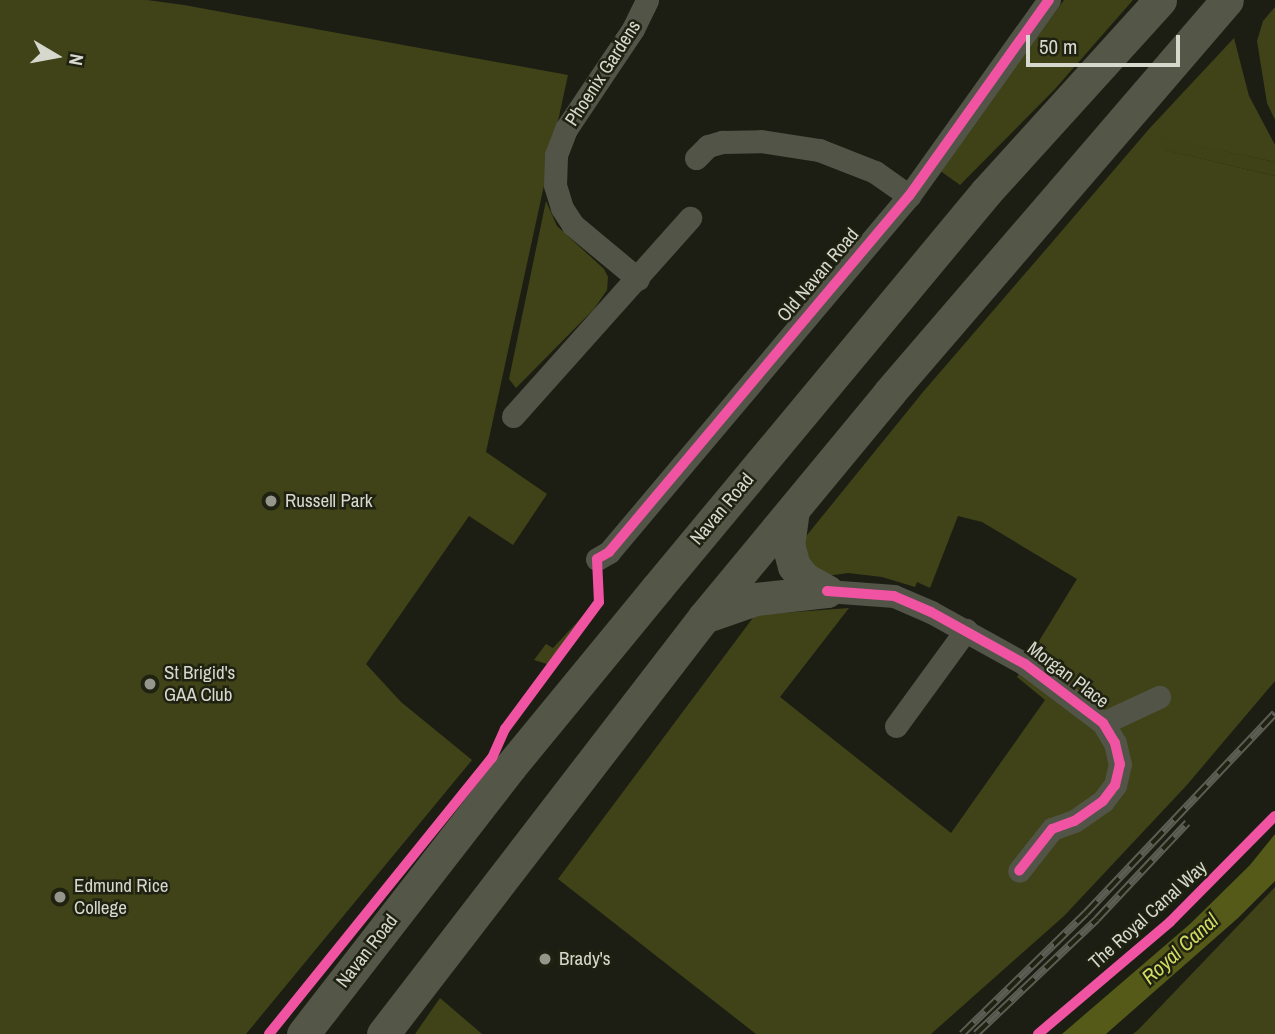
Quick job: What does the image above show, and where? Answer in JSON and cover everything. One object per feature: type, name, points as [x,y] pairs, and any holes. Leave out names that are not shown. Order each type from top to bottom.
[{"type":"main road","name":"Navan Road","points":[[303,1034],[510,767],[979,200],[1160,0]]},
{"type":"main road","points":[[388,1028],[704,617],[1018,242],[1227,0]]},
{"type":"main road","points":[[793,510],[788,544],[794,566],[805,579],[828,590]]},
{"type":"main road","points":[[704,617],[755,599],[828,590]]},
{"type":"main road","points":[[294,1034],[378,937]]},
{"type":"street","name":"Phoenix Gardens","points":[[638,279],[573,225],[562,208],[555,185],[556,155],[566,129],[620,50],[647,0]]},
{"type":"street","name":"Old Navan Road","points":[[597,559],[608,552],[909,196],[1049,0]]},
{"type":"street","points":[[696,158],[708,146],[722,142],[761,141],[819,150],[876,172],[909,196]]},
{"type":"street","points":[[513,415],[691,218]]},
{"type":"street","name":"Morgan Place","points":[[828,590],[894,596],[965,630],[1025,664],[1103,723],[1115,743],[1120,764],[1115,785],[1103,802],[1073,821],[1052,829],[1019,871]]},
{"type":"street","points":[[896,726],[965,630]]},
{"type":"street","points":[[1103,723],[1159,697]]},
{"type":"shaded area","name":"Russell Park","points":[[0,0],[147,0],[568,75],[486,452],[547,494],[513,545],[469,516],[366,664],[401,702],[472,760],[246,1034],[0,1034]]},
{"type":"shaded area","points":[[1064,0],[1133,0],[1055,89],[960,185],[939,170]]},
{"type":"shaded area","points":[[1275,7],[1275,120],[1267,103],[1257,41],[1263,21]]},
{"type":"shaded area","points":[[1234,38],[1249,96],[1275,145],[1275,162],[1160,138],[1165,150],[1275,176],[1275,681],[1186,786],[1064,916],[931,1034],[756,1034],[558,879],[755,615],[849,608],[780,697],[951,833],[1045,700],[1017,677],[1077,579],[982,522],[958,516],[930,588],[917,582],[915,587],[882,577],[848,573],[827,576],[812,569],[803,540],[923,392],[1149,129]]},
{"type":"shaded area","points":[[1159,137],[1275,162],[1275,176],[1164,150]]},
{"type":"shaded area","points":[[546,201],[557,226],[604,269],[608,277],[607,290],[594,309],[516,388],[509,379]]},
{"type":"shaded area","points":[[593,605],[547,664],[534,660],[546,644],[553,648]]},
{"type":"shaded area","points":[[1275,887],[1275,1034],[1133,1034],[1138,1030]]},
{"type":"shaded area","points":[[440,998],[482,1034],[415,1034]]},
{"type":"water","name":"Royal Canal","points":[[1275,834],[1275,881],[1238,918],[1106,1034],[1062,1034],[1190,924],[1250,865]]},
{"type":"railway","points":[[962,1034],[1086,913],[1275,713]]},
{"type":"railway","points":[[976,1034],[1097,919],[1187,823]]},
{"type":"cycle path","points":[[269,1034],[492,758],[505,729],[599,602],[597,559],[609,552],[909,196],[1049,0]]},
{"type":"cycle path","points":[[827,591],[894,596],[931,612],[1025,664],[1103,723],[1115,743],[1120,764],[1115,785],[1103,801],[1074,821],[1052,829],[1019,871]]},
{"type":"cycle path","name":"The Royal Canal Way","points":[[1038,1034],[1170,922],[1275,816]]},
{"type":"place","name":"Russell Park","points":[[271,501]]},
{"type":"place","name":"St Brigid's GAA Club","points":[[150,684]]},
{"type":"place","name":"Edmund Rice College","points":[[60,897]]},
{"type":"place","name":"Brady's","points":[[545,959]]}]
